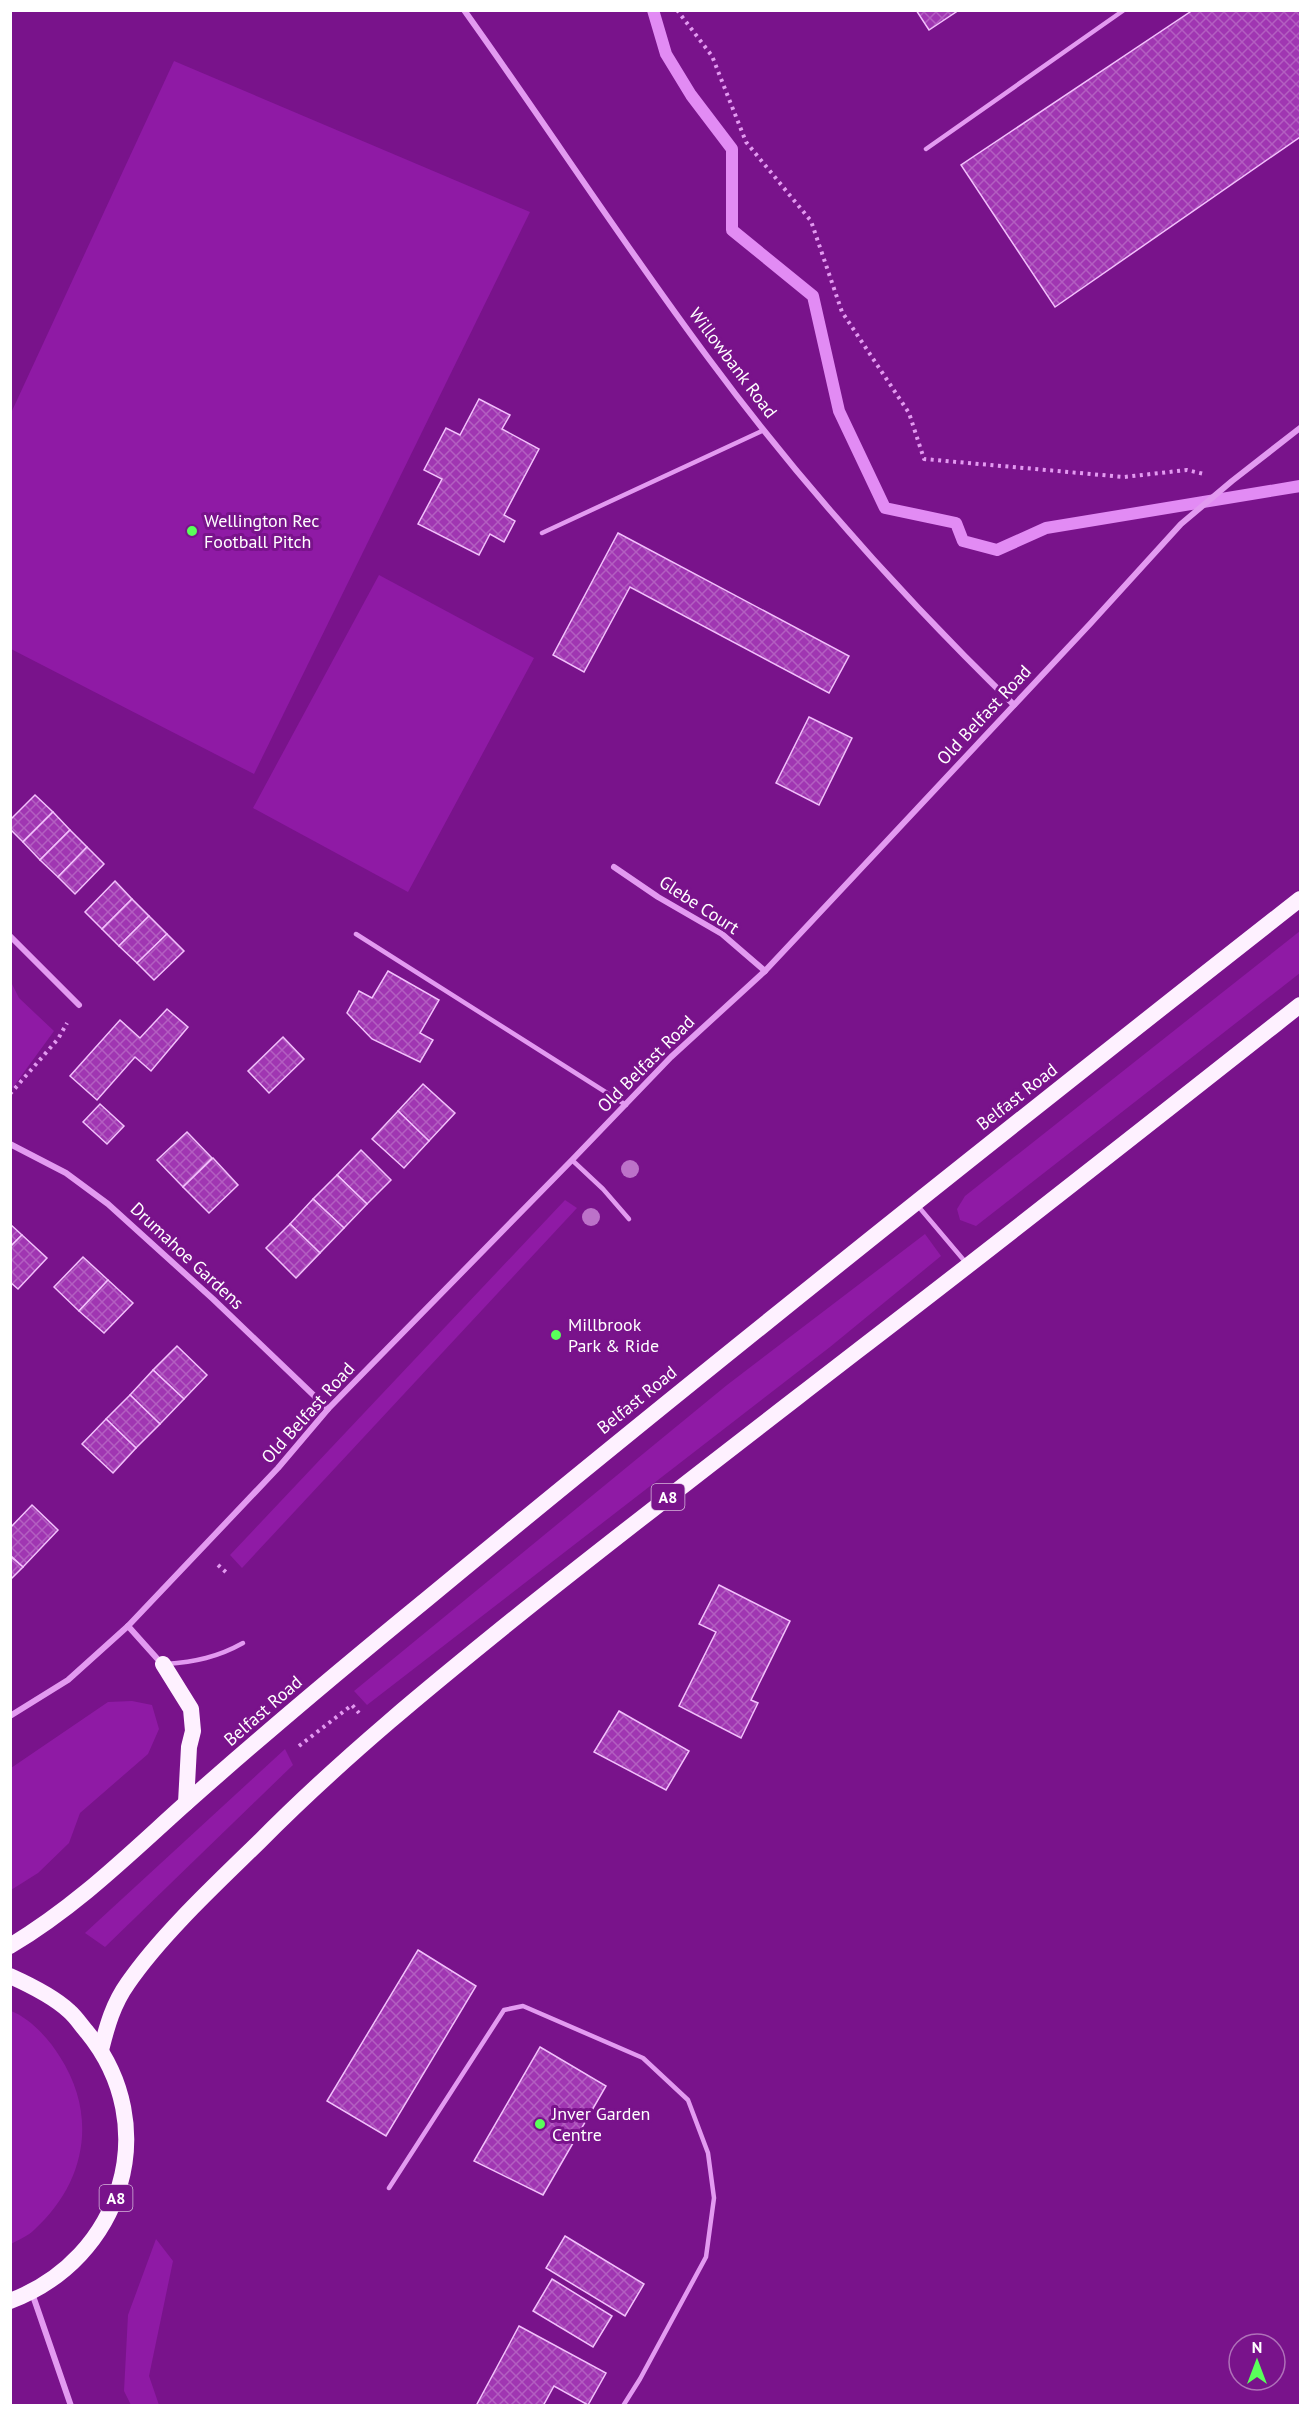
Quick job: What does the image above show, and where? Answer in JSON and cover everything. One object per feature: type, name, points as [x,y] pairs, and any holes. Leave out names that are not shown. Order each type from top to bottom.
[{"type":"highway","name":"Belfast Road","points":[[10,1946],[47,1924],[84,1896],[186,1803],[317,1690],[585,1468],[915,1202],[1300,899]]},
{"type":"highway","name":"A8","points":[[101,2050],[111,2013],[127,1984],[211,1889],[304,1797],[401,1711],[625,1530],[968,1266],[1300,1005]]},
{"type":"highway","points":[[163,1664],[191,1709],[194,1731],[189,1747],[186,1803]]},
{"type":"highway","name":"A8","points":[[10,1976],[27,1983],[69,2011],[101,2050],[115,2078],[124,2108],[126,2140],[123,2171],[115,2201],[101,2230],[82,2255],[59,2276],[32,2293],[10,2301]]},
{"type":"street","name":"Willowbank Road","points":[[464,10],[709,358],[764,430],[902,591],[1014,705]]},
{"type":"street","name":"Old Belfast Road","points":[[10,1716],[68,1680],[128,1626],[278,1468],[328,1409],[671,1057],[765,970],[1181,524],[1232,480],[1300,428]]},
{"type":"street","name":"Glebe Court","points":[[614,867],[658,897],[722,934],[765,970]]},
{"type":"street","points":[[10,936],[79,1005]]},
{"type":"street","name":"Drumahoe Gardens","points":[[10,1144],[66,1173],[108,1204],[213,1299],[328,1409]]},
{"type":"street","points":[[128,1626],[163,1664]]},
{"type":"street","points":[[32,2293],[71,2406]]},
{"type":"lane","points":[[926,149],[1124,10]]},
{"type":"lane","points":[[542,533],[764,430]]},
{"type":"lane","points":[[356,934],[626,1105]]},
{"type":"lane","points":[[572,1160],[629,1219]]},
{"type":"lane","points":[[915,1202],[968,1266]]},
{"type":"lane","points":[[163,1664],[196,1661],[225,1653],[243,1643]]},
{"type":"lane","points":[[390,2188],[504,2010],[523,2006],[643,2058],[681,2093],[688,2100],[708,2153],[714,2198],[706,2257],[623,2406]]},
{"type":"path","points":[[677,10],[712,56],[746,142],[811,221],[842,312],[909,413],[924,459],[1124,477],[1187,470],[1232,480]]},
{"type":"path","points":[[10,1094],[58,1039],[79,1005]]},
{"type":"path","points":[[298,1747],[352,1705]]},
{"type":"shaded area","name":"Wellington Rec Football Pitch","points":[[174,61],[530,212],[254,774],[11,649],[11,413]]},
{"type":"shaded area","points":[[379,575],[534,658],[408,892],[253,808]]},
{"type":"shaded area","points":[[1300,931],[1300,973],[976,1226],[960,1220],[957,1209],[965,1196]]},
{"type":"shaded area","points":[[11,982],[19,998],[54,1031],[11,1090]]},
{"type":"shaded area","points":[[565,1200],[577,1208],[242,1568],[230,1555]]},
{"type":"shaded area","points":[[925,1234],[941,1256],[830,1347],[367,1705],[354,1691],[727,1385]]},
{"type":"shaded area","points":[[132,1701],[152,1705],[159,1729],[148,1754],[80,1813],[69,1843],[38,1873],[11,1890],[11,1768],[108,1702]]},
{"type":"shaded area","points":[[285,1749],[293,1765],[105,1947],[85,1933]]},
{"type":"shaded area","points":[[11,2011],[39,2030],[60,2057],[72,2079],[79,2102],[82,2125],[81,2148],[75,2170],[65,2191],[52,2211],[34,2230],[11,2244]]},
{"type":"shaded area","points":[[156,2239],[173,2261],[149,2376],[159,2405],[131,2405],[124,2391],[128,2315]]},
{"type":"building","points":[[916,10],[959,10],[929,30]]},
{"type":"building","points":[[1193,10],[1300,10],[1300,137],[1055,307],[961,165]]},
{"type":"building","points":[[479,399],[510,415],[502,429],[539,449],[504,515],[515,521],[504,542],[490,534],[479,555],[418,524],[442,479],[424,470],[446,428],[460,435]]},
{"type":"building","points":[[618,533],[849,656],[829,693],[630,587],[584,672],[553,655]]},
{"type":"building","points":[[809,717],[852,738],[819,805],[776,783]]},
{"type":"building","points":[[35,795],[53,812],[23,842],[10,829],[10,820]]},
{"type":"building","points":[[53,812],[70,830],[40,860],[23,842]]},
{"type":"building","points":[[70,830],[87,847],[58,877],[40,860]]},
{"type":"building","points":[[87,847],[104,864],[75,894],[58,877]]},
{"type":"building","points":[[115,881],[132,899],[102,929],[85,912]]},
{"type":"building","points":[[132,899],[149,916],[119,946],[102,929]]},
{"type":"building","points":[[149,916],[167,934],[137,963],[119,946]]},
{"type":"building","points":[[167,934],[184,951],[154,980],[137,963]]},
{"type":"building","points":[[388,971],[439,1000],[420,1033],[433,1040],[420,1062],[372,1039],[347,1013],[359,991],[372,998]]},
{"type":"building","points":[[167,1009],[188,1027],[151,1071],[135,1057],[97,1100],[70,1076],[120,1020],[140,1038]]},
{"type":"building","points":[[283,1037],[304,1059],[269,1093],[248,1071]]},
{"type":"building","points":[[423,1084],[455,1113],[429,1141],[398,1111]]},
{"type":"building","points":[[100,1104],[124,1126],[107,1144],[83,1122]]},
{"type":"building","points":[[398,1111],[429,1141],[404,1168],[372,1139]]},
{"type":"building","points":[[187,1132],[212,1158],[183,1187],[157,1160]]},
{"type":"building","points":[[361,1150],[391,1180],[367,1204],[337,1175]]},
{"type":"building","points":[[213,1158],[238,1185],[209,1213],[183,1187]]},
{"type":"building","points":[[337,1175],[367,1204],[344,1228],[313,1199]]},
{"type":"building","points":[[313,1199],[344,1228],[320,1253],[290,1224]]},
{"type":"building","points":[[10,1224],[22,1235],[10,1247]]},
{"type":"building","points":[[290,1224],[320,1253],[296,1278],[266,1248]]},
{"type":"building","points":[[22,1235],[47,1258],[18,1289],[10,1282],[10,1247]]},
{"type":"building","points":[[83,1257],[108,1280],[79,1311],[54,1287]]},
{"type":"building","points":[[108,1280],[133,1303],[104,1333],[79,1311]]},
{"type":"building","points":[[177,1346],[207,1375],[184,1399],[153,1370]]},
{"type":"building","points":[[153,1370],[184,1399],[160,1424],[130,1395]]},
{"type":"building","points":[[130,1395],[160,1424],[136,1448],[106,1419]]},
{"type":"building","points":[[106,1419],[136,1448],[113,1473],[82,1444]]},
{"type":"building","points":[[32,1505],[58,1530],[23,1567],[10,1555],[10,1528]]},
{"type":"building","points":[[10,1556],[23,1567],[10,1580]]},
{"type":"building","points":[[719,1585],[790,1621],[751,1700],[758,1703],[741,1738],[679,1706],[716,1632],[699,1624]]},
{"type":"building","points":[[619,1711],[689,1751],[666,1790],[594,1752]]},
{"type":"building","points":[[418,1950],[476,1986],[386,2136],[327,2101]]},
{"type":"building","name":"Jnver Garden Centre","points":[[540,2047],[606,2086],[543,2195],[474,2161]]},
{"type":"building","points":[[565,2236],[644,2284],[625,2316],[546,2268]]},
{"type":"building","points":[[552,2279],[612,2316],[593,2347],[533,2311]]},
{"type":"building","points":[[519,2326],[606,2373],[588,2405],[554,2386],[543,2406],[476,2406]]},
{"type":"waterway","points":[[653,10],[666,54],[691,95],[732,149],[732,230],[813,296],[839,411],[885,508],[956,523],[963,541],[997,550],[1046,528],[1300,486]]},
{"type":"place","name":"Wellington Rec Football Pitch","points":[[192,531]]},
{"type":"place","name":"Millbrook Park & Ride","points":[[556,1335]]},
{"type":"place","name":"Jnver Garden Centre","points":[[540,2124]]}]
